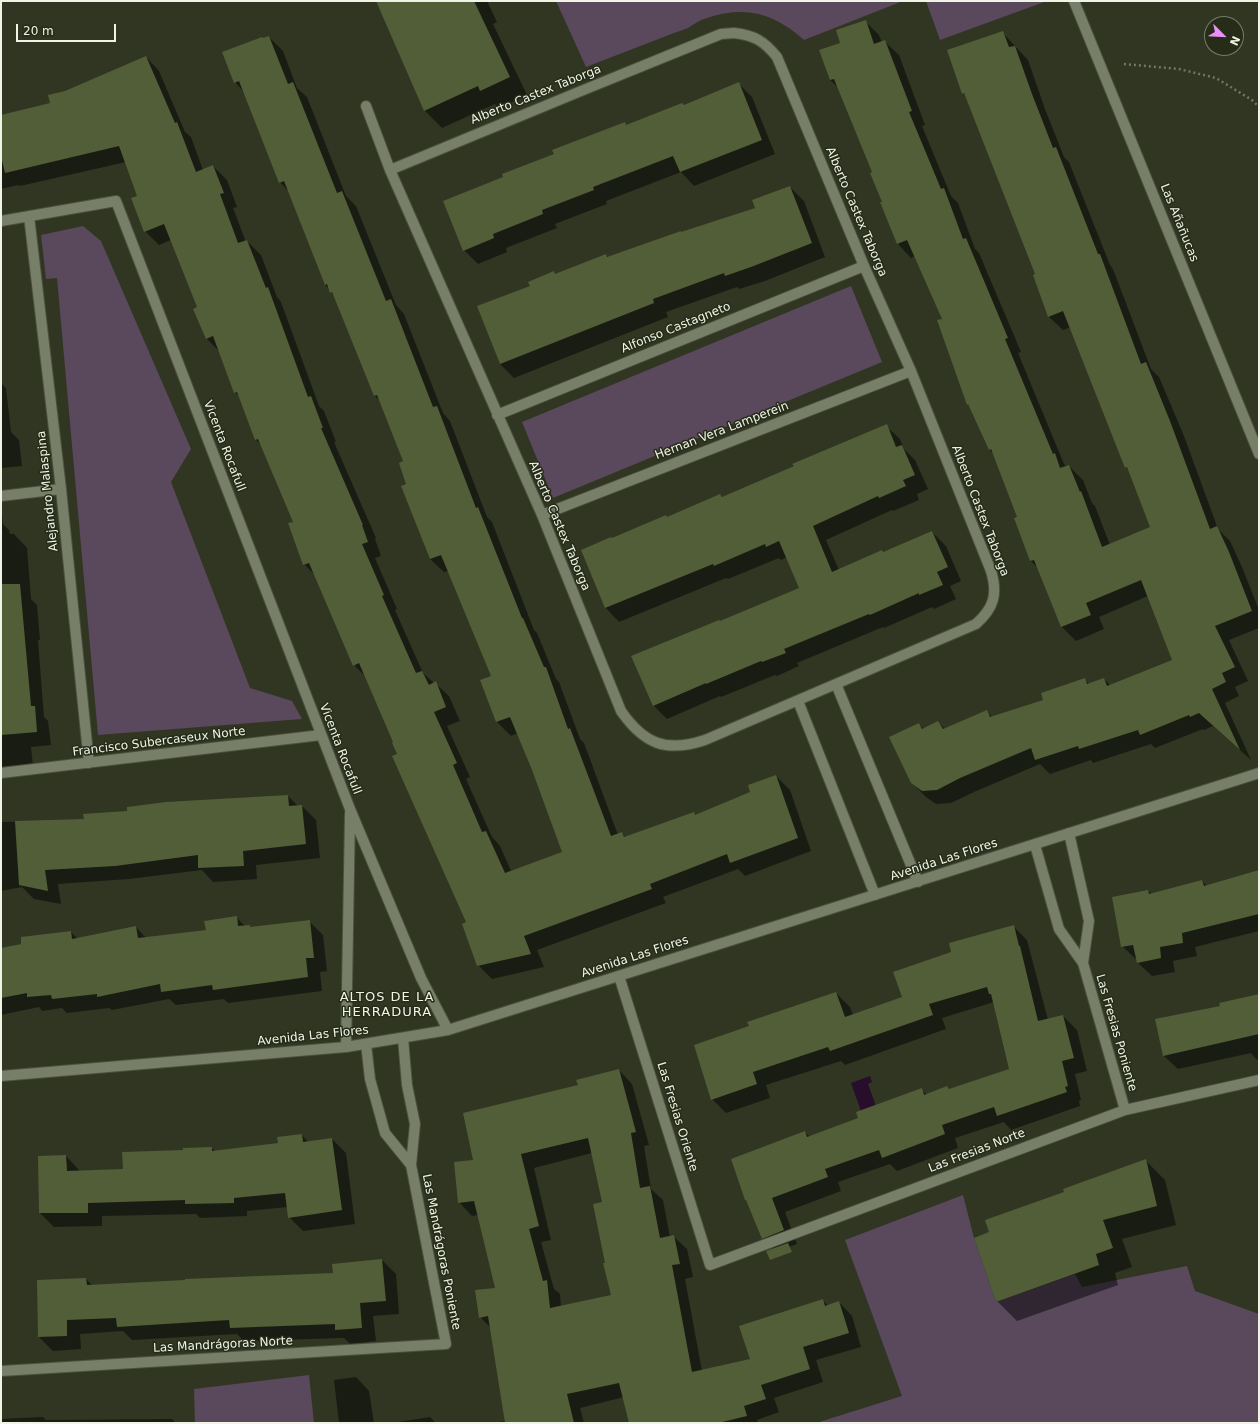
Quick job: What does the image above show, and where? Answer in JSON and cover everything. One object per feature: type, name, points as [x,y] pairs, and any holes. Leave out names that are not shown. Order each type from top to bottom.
[{"type":"street","name":"Las Añañucas","points":[[1074,1],[1259,454]]},
{"type":"street","name":"Alberto Castex Taborga","points":[[366,106],[390,170],[542,515],[621,711],[630,725],[642,736],[657,743],[673,747],[689,745],[705,740],[976,624],[984,616],[994,595],[994,583],[991,571],[911,371],[864,266],[777,57],[769,47],[747,34],[721,34],[390,170]]},
{"type":"street","name":"Vicenta Rocafull","points":[[1,221],[116,202],[350,809],[421,978],[448,1030]]},
{"type":"street","name":"Alejandro Malaspina","points":[[29,216],[61,489],[89,763]]},
{"type":"street","name":"Alfonso Castagneto","points":[[497,415],[864,266]]},
{"type":"street","name":"Hernan Vera Lamperein","points":[[542,515],[911,371]]},
{"type":"street","points":[[1,496],[61,489]]},
{"type":"street","points":[[836,684],[918,882]]},
{"type":"street","points":[[798,701],[875,895]]},
{"type":"street","name":"Francisco Subercaseux Norte","points":[[1,774],[321,736]]},
{"type":"street","name":"Avenida Las Flores","points":[[1,1076],[346,1047],[448,1030],[1259,773]]},
{"type":"street","name":"Vicenta Rocafull","points":[[346,1047],[350,809]]},
{"type":"street","name":"Las Fresias Poniente","points":[[1069,833],[1089,921],[1083,963]]},
{"type":"street","name":"Las Fresias Poniente","points":[[1035,845],[1059,929],[1083,963],[1125,1110]]},
{"type":"street","name":"Las Fresias Oriente","points":[[619,976],[710,1265]]},
{"type":"street","name":"Las Mandrágoras Poniente","points":[[403,1038],[407,1085],[415,1124],[412,1165],[446,1344]]},
{"type":"street","name":"Las Mandrágoras Poniente","points":[[366,1044],[370,1079],[385,1133],[412,1165]]},
{"type":"street","name":"Las Fresias Norte","points":[[710,1265],[1125,1110],[1259,1080]]},
{"type":"street","name":"Las Mandrágoras Norte","points":[[1,1371],[446,1344]]},
{"type":"path","points":[[1098,61],[1179,69],[1216,78],[1252,100],[1259,107]]},
{"type":"shaded area","points":[[556,1],[903,1],[804,40],[782,24],[759,14],[735,12],[721,14],[704,19],[686,29],[586,67]]},
{"type":"shaded area","points":[[926,1],[1047,1],[940,40]]},
{"type":"shaded area","points":[[83,226],[101,241],[191,449],[171,482],[250,688],[292,701],[302,719],[98,735],[57,278],[46,279],[41,235]]},
{"type":"shaded area","points":[[851,286],[882,362],[553,498],[522,422]]},
{"type":"shaded area","points":[[870,1076],[872,1082],[868,1084],[877,1109],[862,1114],[851,1083]]},
{"type":"shaded area","points":[[963,1195],[974,1238],[996,1302],[1075,1274],[1082,1287],[1187,1266],[1195,1291],[1259,1314],[1259,1423],[816,1423],[902,1396],[845,1240]]},
{"type":"shaded area","points":[[309,1375],[314,1423],[195,1423],[194,1389]]},
{"type":"building","points":[[376,1],[474,1],[510,77],[480,91],[478,86],[424,111]]},
{"type":"building","points":[[866,20],[874,44],[885,40],[912,111],[909,112],[941,189],[944,188],[963,239],[966,238],[1008,338],[1005,339],[1053,454],[1055,453],[1060,468],[1069,465],[1080,492],[1081,491],[1102,547],[1150,527],[1063,311],[1048,317],[1033,275],[1035,274],[964,93],[962,94],[947,50],[1003,31],[1009,47],[1015,46],[1053,148],[1056,147],[1098,254],[1100,254],[1141,364],[1146,362],[1170,421],[1210,529],[1217,526],[1252,611],[1215,626],[1235,667],[1222,673],[1226,682],[1212,689],[1240,750],[1199,713],[1190,717],[1189,715],[1140,735],[1138,730],[1079,749],[1078,746],[1035,760],[1031,748],[960,778],[937,790],[922,791],[911,783],[889,737],[919,723],[922,729],[938,721],[943,729],[987,710],[990,717],[1043,700],[1041,693],[1085,678],[1087,684],[1104,678],[1107,686],[1172,660],[1141,580],[1086,603],[1091,615],[1061,627],[1034,560],[1030,561],[1014,518],[1017,517],[991,449],[989,450],[968,404],[967,405],[937,320],[942,319],[907,240],[897,244],[880,202],[882,202],[870,173],[872,172],[834,79],[830,80],[819,50],[840,43],[836,30]]},
{"type":"building","points":[[269,36],[288,84],[293,82],[337,193],[342,191],[386,301],[391,299],[433,407],[437,406],[476,508],[478,507],[522,618],[544,667],[546,667],[568,729],[570,728],[611,836],[622,832],[624,837],[694,812],[695,815],[750,792],[748,785],[776,775],[798,838],[730,863],[727,854],[650,884],[652,889],[524,936],[531,954],[477,966],[462,924],[466,922],[392,756],[397,754],[392,743],[393,742],[359,663],[353,666],[309,563],[303,565],[288,523],[293,522],[258,439],[255,440],[237,392],[234,393],[213,336],[206,339],[193,309],[197,307],[164,224],[144,232],[131,198],[137,196],[119,146],[5,173],[1,156],[1,115],[50,103],[48,95],[65,91],[146,56],[175,123],[177,122],[196,172],[213,165],[224,193],[220,194],[238,243],[247,240],[266,288],[268,287],[308,397],[311,396],[323,428],[321,428],[363,525],[368,542],[362,544],[384,595],[382,596],[416,673],[422,671],[429,685],[436,681],[446,707],[434,712],[457,763],[453,765],[482,832],[486,831],[505,873],[562,852],[532,770],[510,717],[496,722],[480,680],[491,676],[441,555],[430,559],[401,486],[406,484],[399,463],[403,461],[377,395],[374,396],[332,292],[330,293],[327,284],[325,285],[284,181],[279,183],[239,81],[234,83],[222,52],[262,37]]},
{"type":"building","points":[[739,82],[762,140],[680,172],[673,156],[593,187],[594,190],[542,210],[543,214],[493,234],[494,238],[463,251],[443,201],[503,177],[502,174],[554,154],[552,150],[625,122],[626,125],[682,103],[684,105]]},
{"type":"building","points":[[790,186],[812,243],[751,267],[725,276],[724,273],[653,299],[654,303],[500,364],[477,306],[530,286],[528,282],[554,271],[555,274],[606,254],[607,257],[681,231],[755,208],[752,200]]},
{"type":"building","points":[[887,424],[896,447],[902,445],[915,475],[903,480],[906,486],[879,498],[878,496],[813,526],[832,572],[882,550],[883,552],[932,531],[948,567],[937,572],[943,585],[919,595],[919,593],[870,615],[869,614],[784,649],[786,653],[762,662],[761,661],[653,706],[631,656],[799,588],[779,541],[766,547],[765,544],[714,566],[713,564],[605,608],[581,550],[666,515],[667,517],[720,494],[722,497],[794,466],[792,464]]},
{"type":"building","points":[[1,584],[20,584],[31,706],[35,706],[37,732],[1,735]]},
{"type":"building","points":[[288,795],[289,806],[302,805],[306,844],[243,851],[244,866],[198,868],[198,855],[115,866],[45,870],[48,891],[19,885],[15,821],[84,819],[83,814],[127,811],[127,807],[166,802]]},
{"type":"building","points":[[1259,870],[1259,914],[1182,933],[1183,943],[1160,947],[1161,958],[1137,963],[1133,945],[1121,947],[1112,897],[1148,890],[1149,894],[1202,880],[1204,886]]},
{"type":"building","points":[[237,916],[238,926],[250,925],[250,927],[310,920],[314,958],[306,958],[308,977],[213,990],[212,985],[161,992],[160,984],[97,997],[97,994],[52,999],[51,995],[27,997],[27,993],[1,998],[1,948],[21,944],[21,937],[71,931],[72,939],[136,926],[138,938],[206,930],[204,921]]},
{"type":"building","points":[[1014,925],[1038,1021],[1063,1015],[1074,1058],[1062,1061],[1068,1086],[1065,1087],[1067,1092],[997,1116],[994,1107],[942,1125],[945,1134],[882,1158],[879,1150],[825,1169],[828,1177],[772,1198],[784,1230],[762,1239],[745,1200],[731,1159],[805,1131],[807,1137],[858,1118],[856,1112],[922,1088],[924,1095],[947,1086],[949,1089],[1009,1069],[991,994],[989,994],[987,987],[929,1004],[933,1015],[830,1051],[828,1047],[753,1072],[757,1084],[711,1100],[694,1045],[749,1026],[747,1022],[836,992],[845,1017],[902,997],[893,972],[951,952],[949,943]]},
{"type":"building","points":[[1259,994],[1259,1034],[1163,1056],[1155,1019],[1220,1006],[1219,1003]]},
{"type":"building","points":[[619,1069],[636,1132],[631,1133],[640,1188],[650,1186],[660,1238],[674,1235],[680,1264],[672,1265],[692,1372],[750,1359],[739,1326],[823,1299],[825,1306],[839,1301],[849,1333],[803,1347],[810,1369],[761,1385],[766,1399],[744,1406],[747,1416],[718,1423],[629,1423],[619,1383],[567,1394],[574,1423],[505,1423],[488,1316],[479,1318],[475,1290],[495,1288],[474,1201],[458,1203],[454,1162],[473,1160],[463,1113],[578,1085],[576,1080]],"holes":[[[588,1138],[602,1202],[593,1204],[605,1263],[603,1263],[611,1295],[550,1308],[547,1280],[543,1281],[529,1229],[539,1226],[521,1154]]]},
{"type":"building","points":[[302,1134],[303,1142],[332,1138],[342,1210],[288,1218],[285,1193],[234,1198],[234,1203],[185,1204],[185,1200],[88,1203],[88,1213],[39,1213],[38,1156],[66,1155],[67,1171],[123,1169],[122,1152],[183,1150],[183,1148],[212,1147],[212,1151],[278,1143],[277,1137]]},
{"type":"building","points":[[1146,1159],[1157,1206],[1103,1220],[1113,1248],[1096,1254],[1099,1265],[996,1302],[974,1238],[989,1232],[985,1220],[1064,1192],[1063,1189]]},
{"type":"building","points":[[788,1243],[792,1252],[770,1260],[766,1251]]},
{"type":"building","points":[[382,1259],[386,1301],[360,1303],[362,1328],[335,1330],[335,1324],[230,1328],[229,1320],[117,1327],[116,1318],[67,1320],[67,1336],[38,1337],[37,1280],[86,1278],[87,1285],[185,1279],[333,1273],[332,1264]]},
{"type":"district","name":"ALTOS DE LA HERRADURA","points":[[387,1006]]}]
